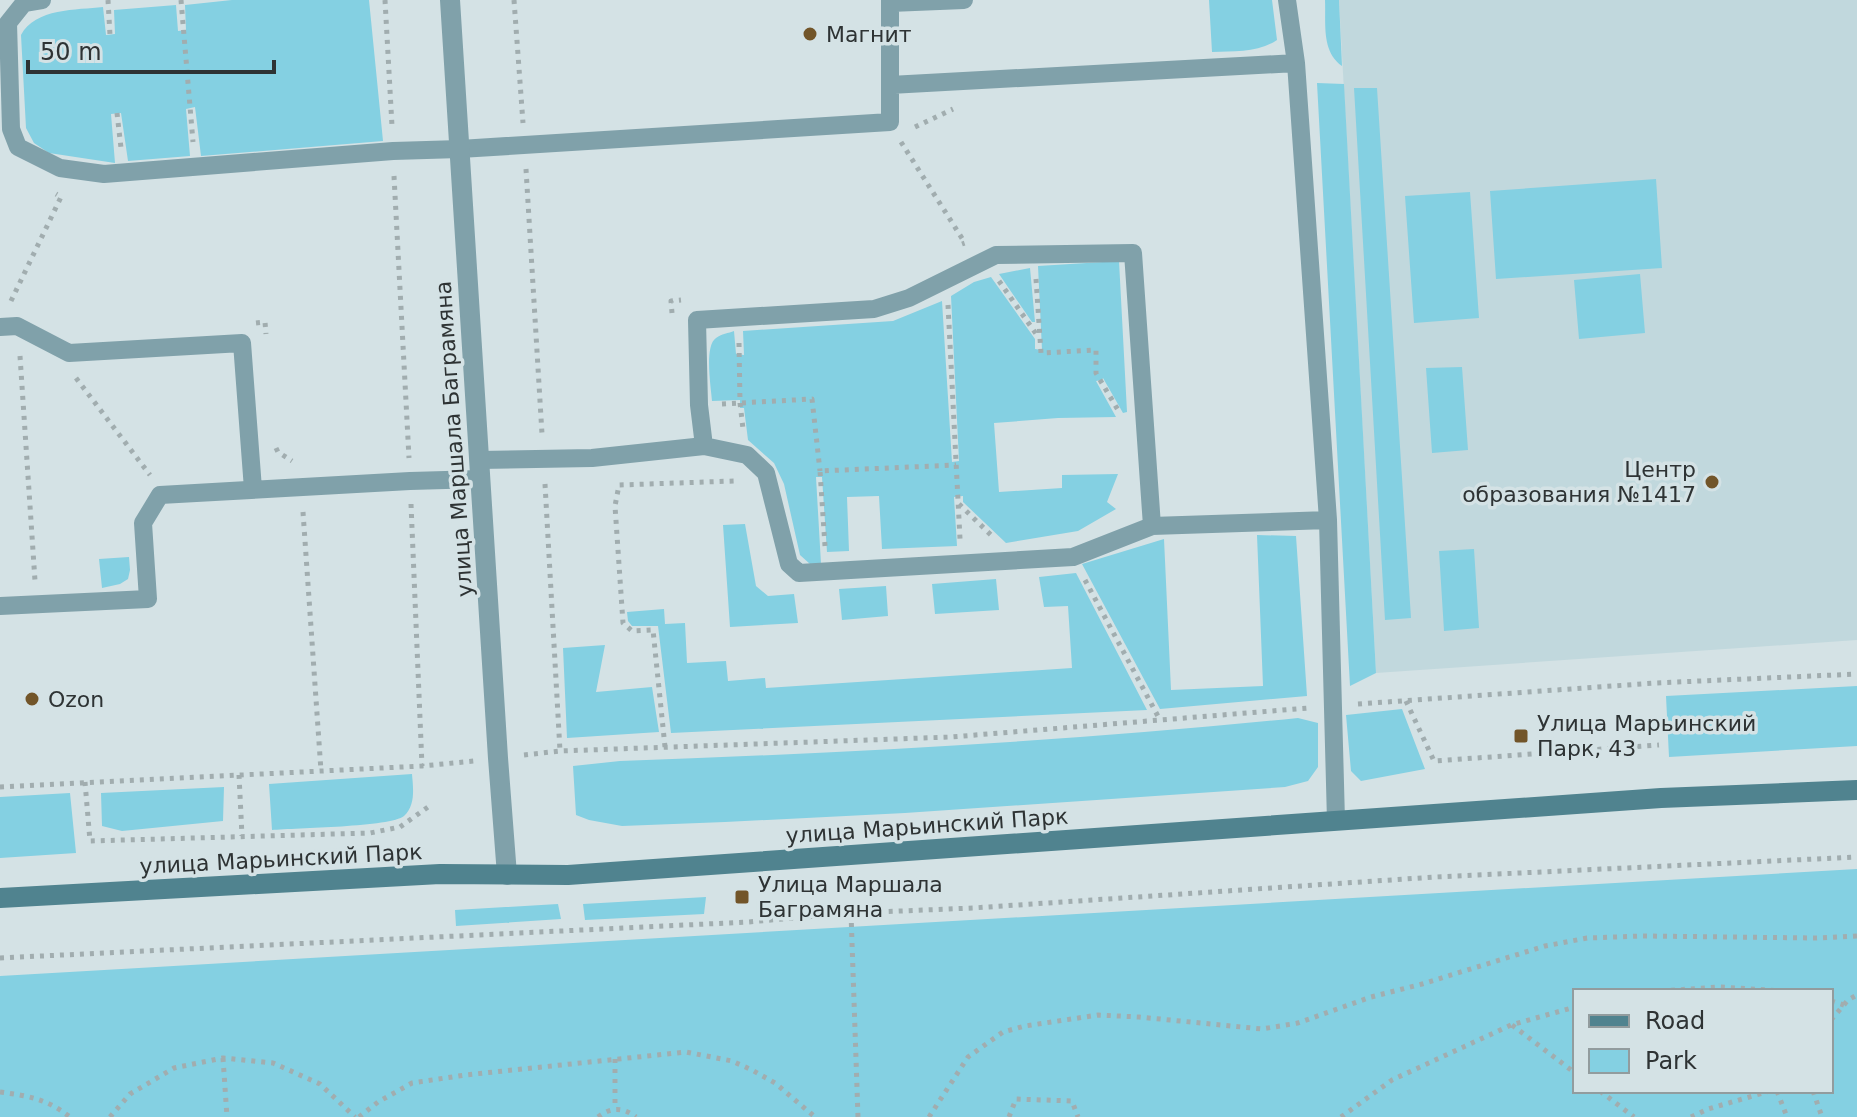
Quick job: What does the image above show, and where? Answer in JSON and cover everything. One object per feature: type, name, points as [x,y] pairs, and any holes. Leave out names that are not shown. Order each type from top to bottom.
[{"type":"main road","name":"улица Марьинский Парк","points":[[0,898],[440,874],[584,874],[1661,798],[1857,790]]},
{"type":"street","name":"улица Маршала Баграмяна","points":[[450,0],[507,875]]},
{"type":"lane","points":[[42,0],[24,3],[8,23],[9,147],[60,168],[104,174],[393,151],[890,122],[890,2],[964,0]]},
{"type":"lane","points":[[1287,0],[1296,63],[1328,520],[1336,821]]},
{"type":"lane","points":[[890,85],[1296,63]]},
{"type":"lane","points":[[704,446],[699,405],[697,320],[874,309],[909,298],[996,255],[1133,253],[1152,526]]},
{"type":"lane","points":[[8,327],[69,353],[242,343],[253,489]]},
{"type":"lane","points":[[0,606],[148,599],[143,523],[160,495],[410,481],[544,459],[592,458],[704,446],[747,455],[766,473],[789,564],[799,573],[1073,557],[1152,526],[1328,520]]},
{"type":"path","points":[[108,0],[110,35]]},
{"type":"path","points":[[181,0],[195,167]]},
{"type":"path","points":[[0,787],[422,766],[385,0]]},
{"type":"path","points":[[514,0],[560,751],[951,737],[1655,683],[1857,674]]},
{"type":"path","points":[[34,604],[35,585],[8,327],[11,302],[61,197],[49,191]]},
{"type":"path","points":[[1035,254],[1041,353],[1096,350],[1096,373],[1123,418],[1145,418]]},
{"type":"path","points":[[985,260],[1040,339]]},
{"type":"path","points":[[947,279],[961,563]]},
{"type":"path","points":[[0,302],[21,305]]},
{"type":"path","points":[[665,747],[653,630],[632,631],[623,623],[615,506],[619,485],[749,480],[740,403],[737,317]]},
{"type":"path","points":[[250,323],[265,322],[266,337]]},
{"type":"path","points":[[69,353],[69,368],[150,475],[160,495]]},
{"type":"path","points":[[699,405],[812,399],[827,572]]},
{"type":"path","points":[[273,441],[278,452],[290,461],[300,461]]},
{"type":"path","points":[[394,456],[409,455]]},
{"type":"path","points":[[820,471],[956,465]]},
{"type":"path","points":[[303,504],[321,771]]},
{"type":"path","points":[[1073,557],[1160,720]]},
{"type":"path","points":[[1405,701],[1434,761],[1659,745]]},
{"type":"path","points":[[239,775],[242,836]]},
{"type":"path","points":[[85,782],[90,841],[370,833],[400,827],[428,807]]},
{"type":"path","points":[[0,958],[701,925],[1435,877],[1857,857]]},
{"type":"path","points":[[851,913],[858,1117]]},
{"type":"path","points":[[929,1117],[968,1057],[1003,1032],[1025,1026],[1098,1015],[1262,1029],[1298,1023],[1371,997],[1545,946],[1587,938],[1857,936]]},
{"type":"path","points":[[1690,989],[1751,989]]},
{"type":"path","points":[[1833,1018],[1857,995]]},
{"type":"path","points":[[1833,1002],[1844,1005]]},
{"type":"path","points":[[1341,1117],[1392,1080],[1511,1025],[1573,1008]]},
{"type":"path","points":[[1511,1025],[1573,1072]]},
{"type":"path","points":[[110,1117],[130,1094],[174,1068],[223,1058],[273,1063],[320,1084],[357,1117],[412,1083],[686,1052],[732,1061],[775,1083],[815,1117]]},
{"type":"path","points":[[223,1058],[227,1117]]},
{"type":"path","points":[[615,1059],[615,1109]]},
{"type":"path","points":[[0,1092],[46,1101],[70,1117]]},
{"type":"path","points":[[1603,1093],[1634,1117]]},
{"type":"path","points":[[1691,1117],[1763,1093]]},
{"type":"path","points":[[1778,1093],[1787,1117]]},
{"type":"path","points":[[1814,1093],[1822,1117]]},
{"type":"path","points":[[1009,1117],[1016,1099],[1072,1101],[1078,1117]]},
{"type":"path","points":[[598,1117],[615,1109],[630,1112],[636,1117]]},
{"type":"shaded area","points":[[1339,0],[1857,0],[1857,640],[1376,673]]},
{"type":"green space","points":[[232,0],[369,0],[383,141],[201,156],[195,107],[186,109],[190,156],[128,161],[121,113],[111,114],[115,163],[49,153],[34,143],[26,128],[21,35],[27,26],[58,12],[103,7],[106,35],[115,34],[114,10],[176,5],[178,31],[186,30],[185,5]]},
{"type":"green space","points":[[1209,0],[1272,0],[1277,40],[1254,49],[1212,52]]},
{"type":"green space","points":[[1325,0],[1339,0],[1342,66],[1335,60],[1328,45]]},
{"type":"green space","points":[[1317,83],[1344,84],[1376,673],[1350,686]]},
{"type":"green space","points":[[1354,88],[1377,88],[1411,618],[1385,620]]},
{"type":"green space","points":[[1656,179],[1662,268],[1496,279],[1490,191]]},
{"type":"green space","points":[[1470,192],[1479,318],[1414,323],[1405,196]]},
{"type":"green space","points":[[1119,261],[1127,412],[1123,413],[1103,378],[1096,381],[1116,417],[994,423],[999,492],[1062,488],[1062,475],[1118,474],[1107,502],[1116,509],[1078,531],[1006,543],[963,502],[963,496],[954,497],[957,546],[882,549],[879,496],[847,497],[849,551],[827,552],[822,477],[816,477],[821,564],[810,564],[800,555],[784,484],[774,463],[748,440],[740,400],[712,401],[709,358],[712,342],[716,338],[734,331],[736,354],[744,355],[743,331],[893,321],[942,301],[952,462],[959,461],[951,296],[974,282],[991,277],[1035,339],[1035,349],[1042,350],[1038,266]]},
{"type":"green space","points":[[1030,268],[1035,322],[999,274]]},
{"type":"green space","points":[[1640,274],[1645,333],[1579,339],[1574,280]]},
{"type":"green space","points":[[1462,367],[1468,450],[1432,453],[1426,368]]},
{"type":"green space","points":[[745,524],[756,586],[768,596],[794,594],[798,623],[730,627],[723,525]]},
{"type":"green space","points":[[1257,535],[1296,536],[1307,696],[1160,709],[1082,564],[1164,539],[1171,690],[1263,686]]},
{"type":"green space","points":[[1474,549],[1479,628],[1444,631],[1439,551]]},
{"type":"green space","points":[[129,557],[128,579],[102,588],[99,559]]},
{"type":"green space","points":[[1076,573],[1147,710],[671,733],[658,626],[632,626],[627,612],[664,609],[665,624],[685,623],[687,663],[726,661],[728,681],[765,678],[766,688],[1072,668],[1068,606],[1044,607],[1039,577]]},
{"type":"green space","points":[[996,579],[999,610],[935,614],[932,584]]},
{"type":"green space","points":[[886,586],[888,616],[842,620],[839,589]]},
{"type":"green space","points":[[605,645],[596,692],[652,687],[659,732],[567,738],[563,648]]},
{"type":"green space","points":[[1857,686],[1857,746],[1669,757],[1666,696]]},
{"type":"green space","points":[[1402,709],[1425,769],[1361,781],[1351,771],[1346,715]]},
{"type":"green space","points":[[1298,718],[1318,723],[1318,767],[1308,781],[1285,787],[725,822],[622,826],[576,815],[573,766],[620,761],[1044,740]]},
{"type":"green space","points":[[412,774],[410,807],[404,816],[396,820],[272,830],[269,784]]},
{"type":"green space","points":[[224,787],[223,821],[122,831],[102,826],[101,793]]},
{"type":"green space","points":[[70,793],[76,853],[0,858],[0,797]]},
{"type":"green space","points":[[1857,869],[1857,1117],[0,1117],[0,976]]},
{"type":"green space","points":[[706,897],[704,914],[585,920],[583,904]]},
{"type":"green space","points":[[558,904],[561,919],[456,926],[455,910]]},
{"type":"place","name":"Магнит","points":[[810,34]]},
{"type":"place","name":"Центр образования №1417","points":[[1712,482]]},
{"type":"place","name":"Ozon","points":[[32,699]]},
{"type":"place","name":"Улица Марьинский Парк, 43","points":[[1521,736]]},
{"type":"place","name":"Улица Маршала Баграмяна","points":[[742,897]]}]
